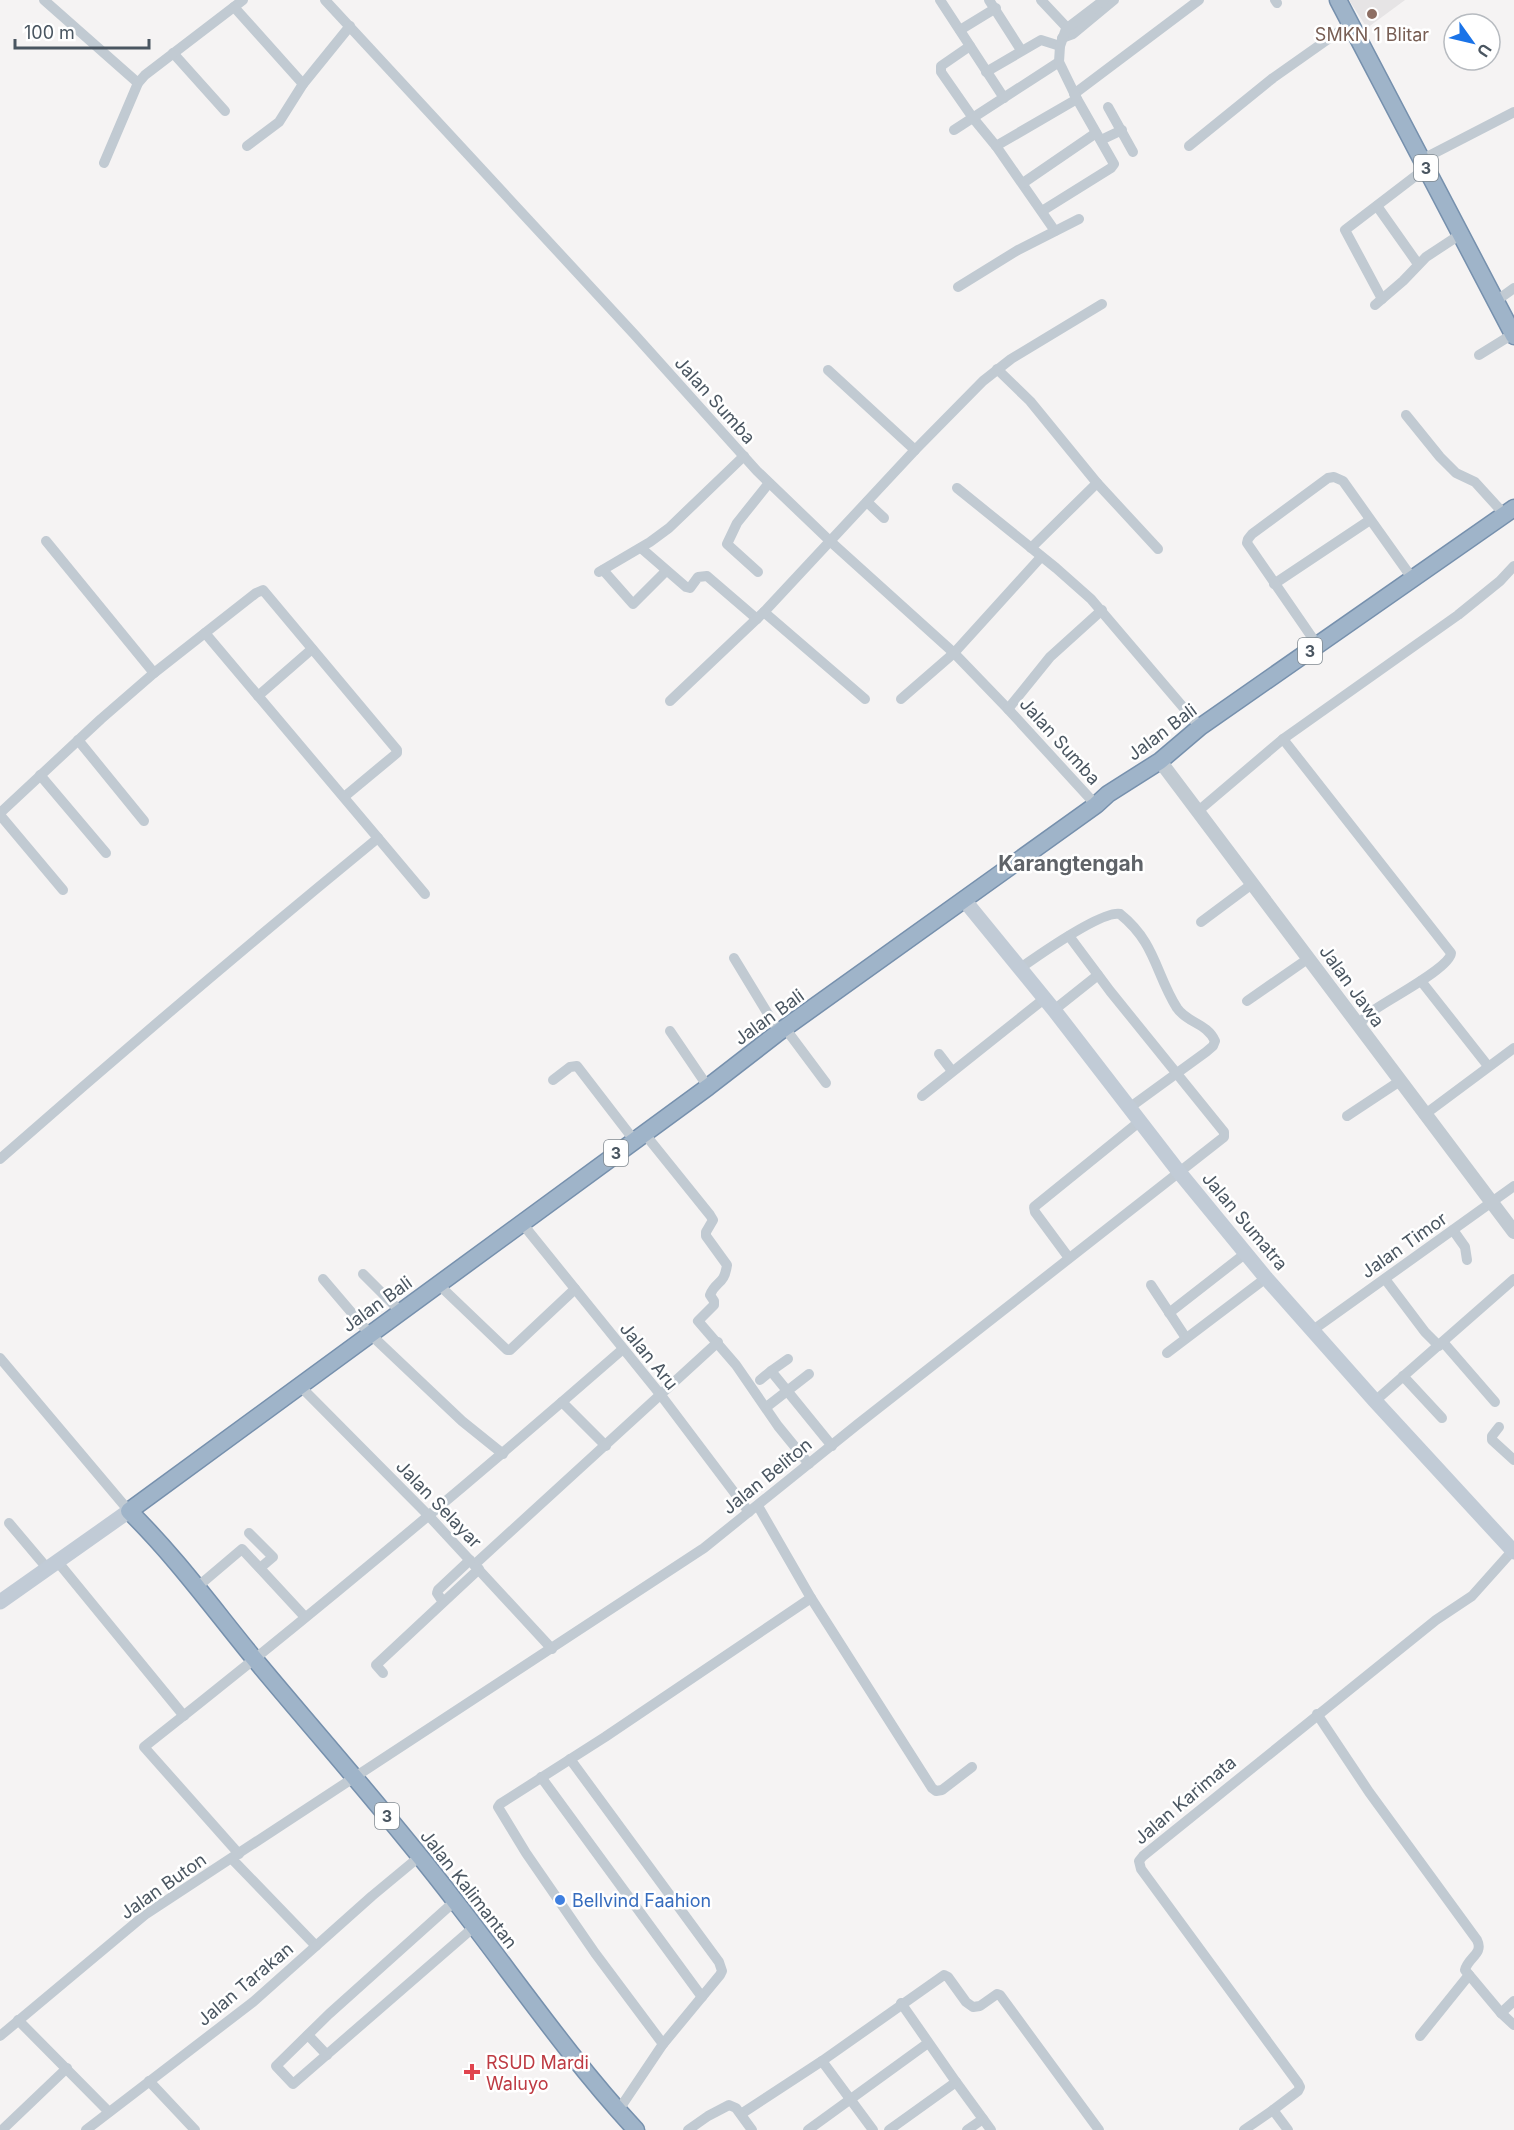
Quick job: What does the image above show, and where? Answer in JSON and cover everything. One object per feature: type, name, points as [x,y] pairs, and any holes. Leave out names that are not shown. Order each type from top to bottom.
[{"type":"highway","name":"3","points":[[1338,0],[1514,335]]},
{"type":"highway","name":"Jalan Bali","points":[[129,1511],[369,1333],[708,1087],[782,1030],[1103,799],[1160,761],[1200,727],[1511,510]]},
{"type":"highway","name":"Jalan Kalimantan","points":[[129,1511],[152,1534],[356,1778],[618,2111],[636,2130]]},
{"type":"main road","name":"Jalan Sumatra","points":[[965,900],[1049,1004],[1139,1122],[1266,1278],[1375,1401],[1514,1550]]},
{"type":"main road","name":"Jalan Bali","points":[[0,1602],[129,1511]]},
{"type":"street","points":[[44,0],[138,83]]},
{"type":"street","name":"Jalan Sumba","points":[[325,0],[769,483],[954,653],[1103,799]]},
{"type":"street","points":[[940,0],[1004,98]]},
{"type":"street","points":[[1041,0],[1066,36],[1059,62],[1075,96],[1114,161],[1113,166],[1042,211]]},
{"type":"street","points":[[996,146],[1075,96],[1199,0]]},
{"type":"street","points":[[986,72],[1041,40],[1066,36],[1109,1]]},
{"type":"street","points":[[960,30],[991,2],[1021,50]]},
{"type":"street","points":[[104,163],[138,83],[173,53],[239,4],[303,84]]},
{"type":"street","points":[[1189,146],[1273,78],[1351,23]]},
{"type":"street","points":[[247,146],[279,122],[303,84],[350,26]]},
{"type":"street","points":[[970,46],[940,69],[1055,231]]},
{"type":"street","points":[[173,53],[225,111]]},
{"type":"street","points":[[954,129],[1059,62]]},
{"type":"street","points":[[1108,107],[1133,152]]},
{"type":"street","points":[[1461,234],[1418,264],[1403,281],[1378,302],[1345,230],[1377,206],[1424,164],[1514,112]]},
{"type":"street","points":[[1023,183],[1098,136],[1122,130]]},
{"type":"street","points":[[1377,206],[1418,264]]},
{"type":"street","points":[[958,287],[1018,250],[1079,219]]},
{"type":"street","points":[[1496,301],[1514,288]]},
{"type":"street","points":[[670,701],[760,616],[915,450],[983,381],[997,369],[1101,304]]},
{"type":"street","points":[[1479,355],[1514,335]]},
{"type":"street","points":[[997,369],[1030,401],[1097,483],[1158,549]]},
{"type":"street","points":[[828,370],[915,450]]},
{"type":"street","points":[[1406,416],[1456,473],[1475,482],[1511,510]]},
{"type":"street","points":[[666,571],[633,604],[601,571],[641,548],[669,528],[744,456]]},
{"type":"street","points":[[1318,646],[1247,543],[1248,539],[1328,478],[1334,477],[1343,482],[1412,579]]},
{"type":"street","points":[[758,572],[727,544],[737,523],[769,483]]},
{"type":"street","points":[[1031,548],[1097,483]]},
{"type":"street","points":[[957,489],[1078,586],[1102,610],[1200,727]]},
{"type":"street","points":[[867,502],[884,518]]},
{"type":"street","points":[[1274,584],[1370,520]]},
{"type":"street","points":[[46,541],[154,673]]},
{"type":"street","points":[[641,548],[686,587],[690,588],[698,577],[707,576],[865,699]]},
{"type":"street","points":[[901,699],[954,653],[1041,557]]},
{"type":"street","points":[[1197,812],[1282,739],[1467,609],[1514,566]]},
{"type":"street","points":[[63,890],[0,814],[78,740],[154,673],[256,592],[263,590],[268,593],[397,750],[397,753],[344,797]]},
{"type":"street","points":[[1008,708],[1050,657],[1102,610]]},
{"type":"street","points":[[206,633],[425,894]]},
{"type":"street","points":[[258,696],[312,649]]},
{"type":"street","points":[[1282,739],[1451,952],[1449,960],[1366,1016],[1359,1027]]},
{"type":"street","points":[[78,740],[144,820]]},
{"type":"street","name":"Jalan Jawa","points":[[1160,761],[1514,1232]]},
{"type":"street","points":[[40,775],[106,853]]},
{"type":"street","points":[[0,1159],[136,1040],[378,838]]},
{"type":"street","points":[[1201,922],[1252,884]]},
{"type":"street","points":[[1019,969],[1054,944],[1115,912],[1120,914],[1149,946],[1178,1010],[1208,1030],[1215,1041],[1213,1046],[1178,1074],[1129,1108]]},
{"type":"street","points":[[1069,936],[1178,1074]]},
{"type":"street","points":[[734,958],[782,1030],[826,1083]]},
{"type":"street","points":[[1247,1000],[1309,958]]},
{"type":"street","points":[[922,1096],[952,1071],[1049,1004],[1098,975]]},
{"type":"street","points":[[1421,981],[1488,1066]]},
{"type":"street","points":[[670,1031],[708,1087]]},
{"type":"street","points":[[1424,1115],[1514,1048]]},
{"type":"street","points":[[939,1054],[952,1071]]},
{"type":"street","points":[[553,1080],[572,1065],[576,1066],[713,1220],[706,1236],[727,1264],[726,1272],[724,1279],[710,1295],[714,1305],[698,1321],[718,1342],[809,1464]]},
{"type":"street","name":"Jalan Beliton","points":[[356,1778],[704,1548],[1224,1137],[1225,1133],[1178,1074]]},
{"type":"street","points":[[1347,1116],[1400,1081]]},
{"type":"street","points":[[1069,1258],[1035,1212],[1034,1207],[1139,1122]]},
{"type":"street","name":"Jalan Timor","points":[[1312,1330],[1514,1186]]},
{"type":"street","name":"Jalan Aru","points":[[522,1222],[754,1509],[932,1788],[936,1791],[942,1790],[972,1767]]},
{"type":"street","points":[[1453,1230],[1465,1247],[1467,1260]]},
{"type":"street","points":[[1169,1313],[1246,1253]]},
{"type":"street","points":[[363,1274],[400,1311]]},
{"type":"street","points":[[1167,1353],[1266,1278]]},
{"type":"street","points":[[323,1279],[335,1301],[462,1421],[503,1454]]},
{"type":"street","points":[[1384,1279],[1423,1329],[1441,1344],[1495,1402]]},
{"type":"street","points":[[1375,1401],[1514,1279]]},
{"type":"street","points":[[438,1284],[503,1348],[510,1350],[574,1289]]},
{"type":"street","points":[[1151,1285],[1186,1338]]},
{"type":"street","points":[[383,1673],[376,1665],[474,1565],[718,1342]]},
{"type":"street","points":[[316,1946],[235,1856],[144,1748],[360,1574],[623,1349]]},
{"type":"street","points":[[0,1358],[129,1511]]},
{"type":"street","points":[[760,1380],[788,1359]]},
{"type":"street","points":[[771,1371],[832,1446]]},
{"type":"street","points":[[769,1404],[809,1374]]},
{"type":"street","points":[[1403,1376],[1442,1418]]},
{"type":"street","name":"Jalan Selayar","points":[[300,1385],[429,1515],[552,1649]]},
{"type":"street","points":[[562,1402],[606,1446]]},
{"type":"street","points":[[1499,1427],[1492,1436],[1492,1440],[1514,1460]]},
{"type":"street","points":[[9,1523],[52,1564],[184,1716]]},
{"type":"street","points":[[249,1533],[273,1557],[260,1568]]},
{"type":"street","points":[[196,1588],[242,1549],[305,1617]]},
{"type":"street","name":"Jalan Karimata","points":[[1274,2110],[1298,2091],[1300,2087],[1298,2083],[1141,1869],[1139,1861],[1160,1841],[1317,1714],[1447,1612],[1472,1596],[1514,1550]]},
{"type":"street","points":[[441,1599],[437,1593],[438,1590],[474,1565]]},
{"type":"street","points":[[663,2044],[589,1944],[499,1810],[500,1804],[811,1598]]},
{"type":"street","points":[[1317,1714],[1369,1792],[1477,1940],[1479,1952],[1465,1967],[1469,1976],[1514,2025]]},
{"type":"street","points":[[570,1759],[721,1966],[722,1971],[663,2044],[618,2111]]},
{"type":"street","points":[[541,1777],[702,1998]]},
{"type":"street","name":"Jalan Buton","points":[[0,2036],[146,1914],[356,1778]]},
{"type":"street","name":"Jalan Tarakan","points":[[86,2130],[253,2002],[419,1857]]},
{"type":"street","points":[[455,1901],[276,2066],[293,2084],[474,1927]]},
{"type":"street","points":[[741,2114],[822,2061],[901,2003],[944,1975],[948,1977],[966,2002],[973,2007],[980,2006],[997,1994],[1000,1995],[1099,2130]]},
{"type":"street","points":[[1420,2036],[1469,1976]]},
{"type":"street","points":[[1502,2013],[1514,2001]]},
{"type":"street","points":[[901,2003],[991,2130]]},
{"type":"street","points":[[18,2020],[109,2112]]},
{"type":"street","points":[[308,2035],[327,2055]]},
{"type":"street","points":[[808,2130],[928,2043]]},
{"type":"street","points":[[822,2061],[873,2130]]},
{"type":"street","points":[[2,2130],[67,2068]]},
{"type":"street","points":[[149,2081],[195,2130]]},
{"type":"street","points":[[889,2130],[956,2082]]},
{"type":"street","points":[[688,2130],[729,2105],[741,2114],[752,2130]]},
{"type":"street","points":[[1245,2130],[1274,2110],[1288,2130]]},
{"type":"street","points":[[967,2130],[983,2119]]},
{"type":"shaded area","name":"SMKN 1 Blitar","points":[[1349,0],[1405,0],[1367,28]]},
{"type":"place","name":"SMKN 1 Blitar","points":[[1372,14]]},
{"type":"place","name":"Bellvind Faahion","points":[[560,1900]]},
{"type":"place","name":"RSUD Mardi Waluyo","points":[[472,2072]]},
{"type":"district","name":"Karangtengah","points":[[1071,863]]}]
